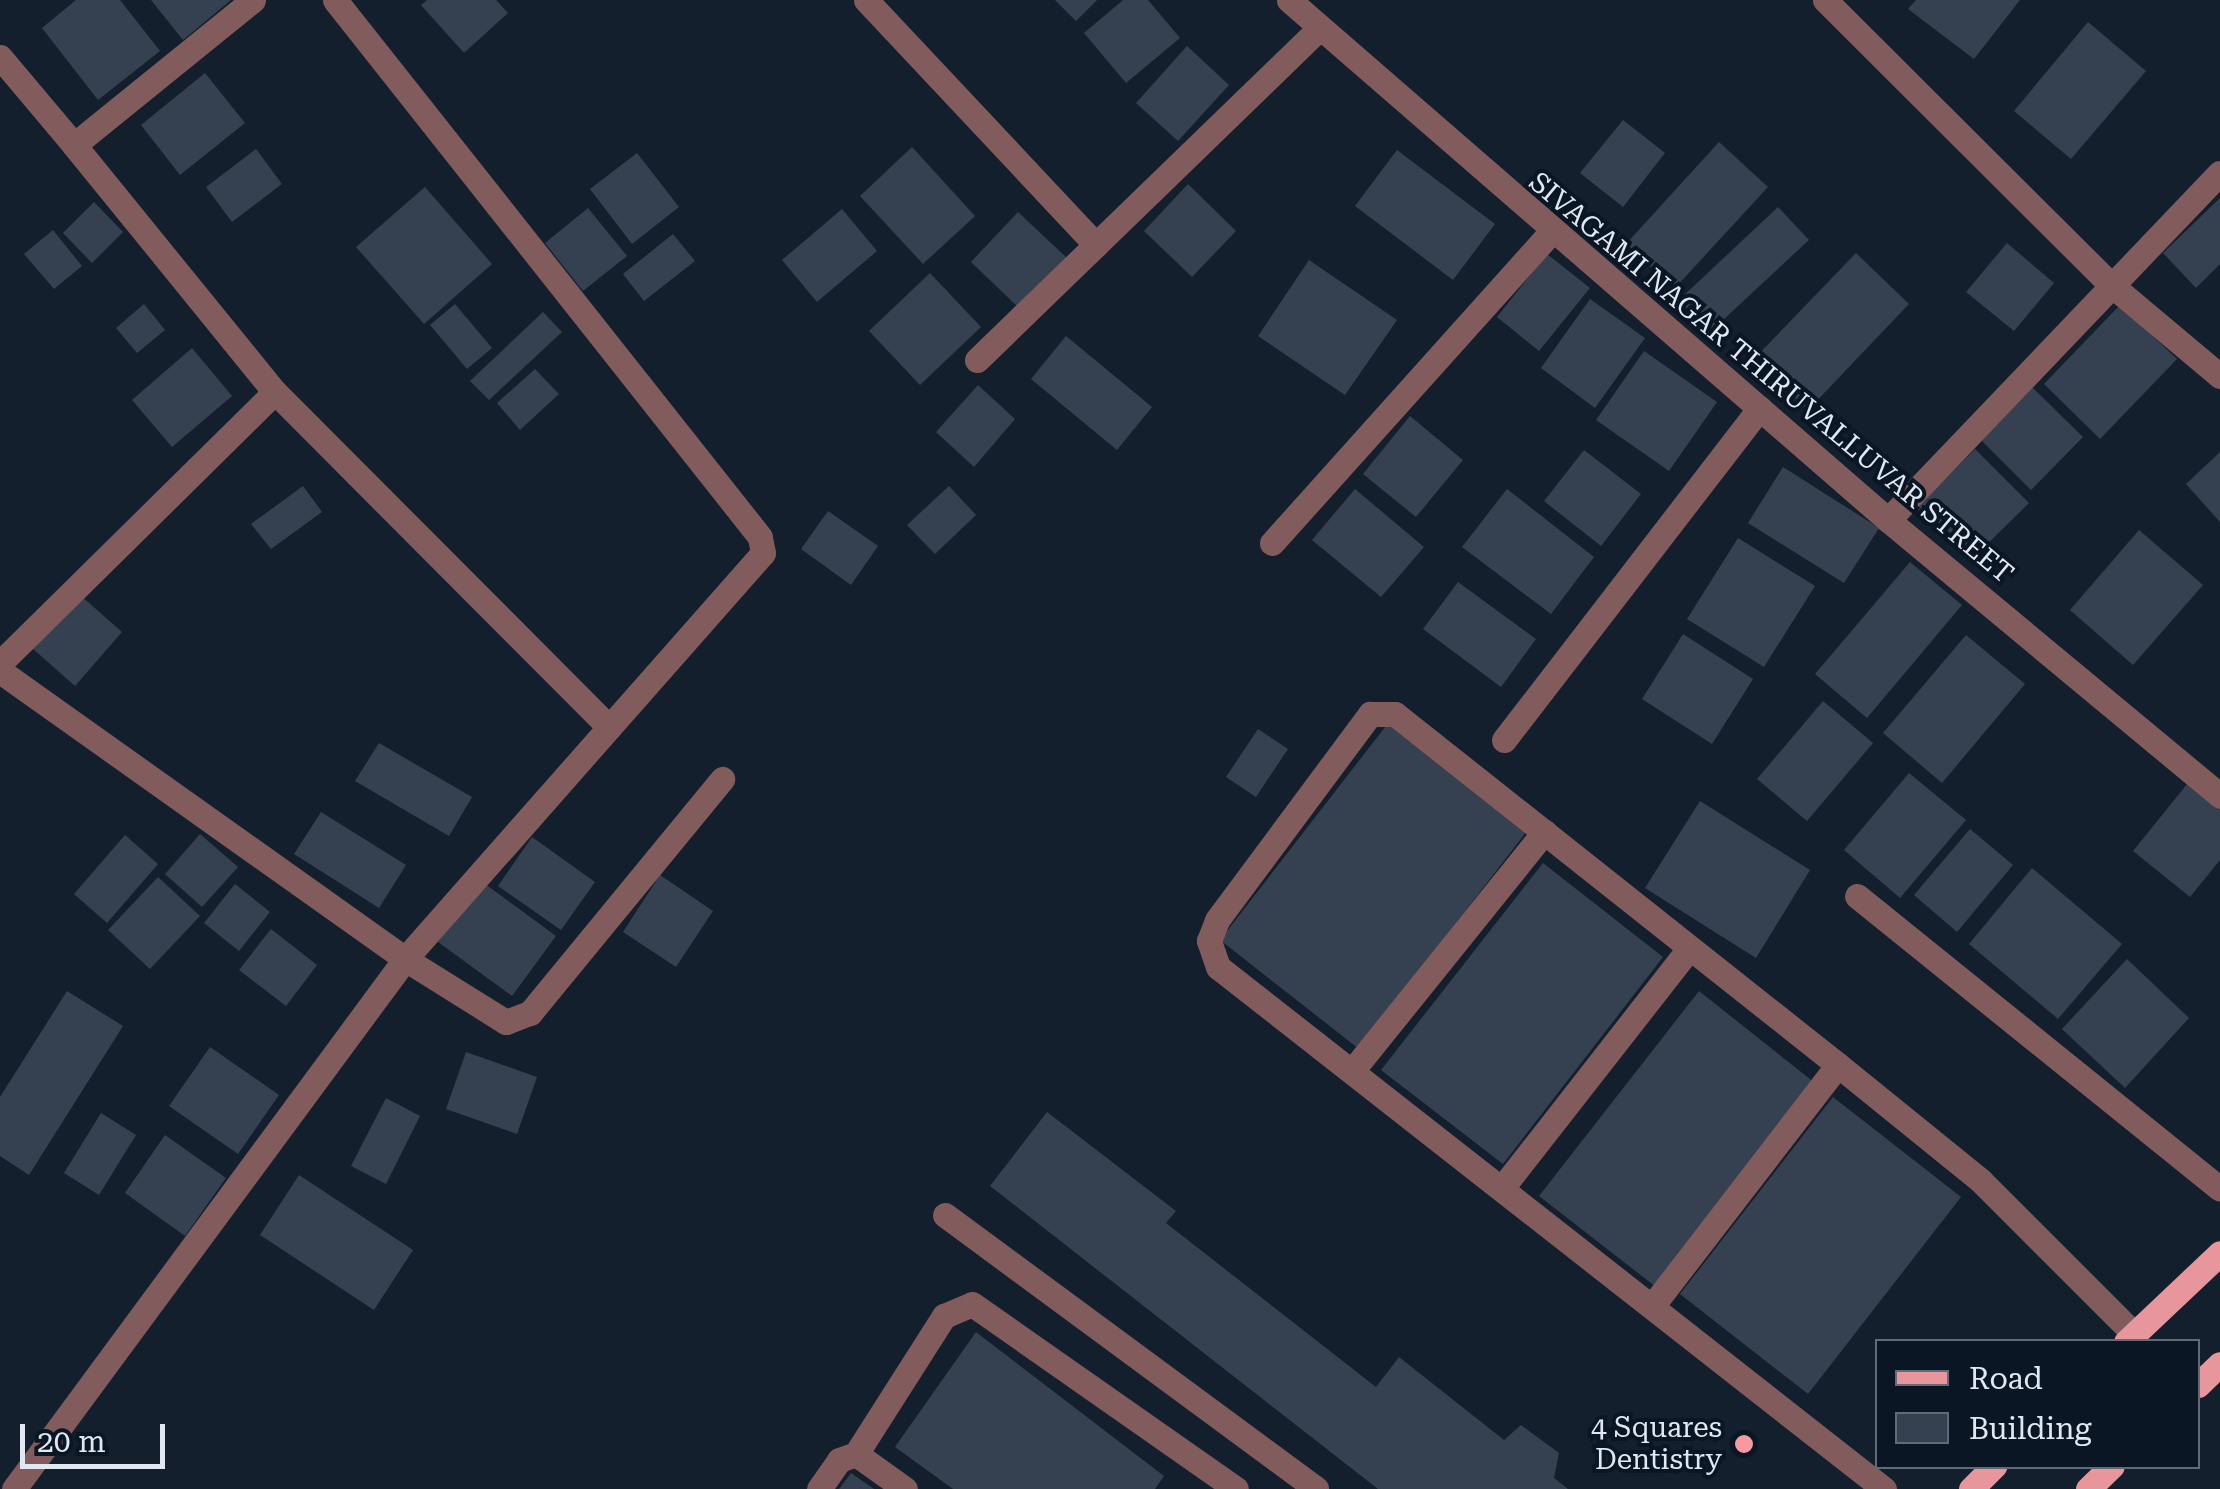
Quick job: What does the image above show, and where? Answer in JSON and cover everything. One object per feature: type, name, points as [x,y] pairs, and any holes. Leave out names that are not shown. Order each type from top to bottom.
[{"type":"main road","points":[[2130,1338],[2220,1252]]},
{"type":"main road","points":[[2200,1383],[2220,1364]]},
{"type":"main road","points":[[1971,1489],[1991,1469]]},
{"type":"main road","points":[[2088,1489],[2109,1469]]},
{"type":"street","points":[[74,145],[253,0]]},
{"type":"street","points":[[14,1489],[405,959],[758,561],[764,545],[335,0]]},
{"type":"street","points":[[866,0],[1096,245]]},
{"type":"street","name":"SIVAGAMI NAGAR THIRUVALLUVAR STREET","points":[[1289,0],[1318,30],[1888,520],[2220,796]]},
{"type":"street","points":[[1826,0],[2109,283],[2220,376]]},
{"type":"street","points":[[977,360],[1318,30]]},
{"type":"street","points":[[0,57],[275,392],[609,726]]},
{"type":"street","points":[[1888,520],[2109,283],[2220,173]]},
{"type":"street","points":[[1272,542],[1552,231]]},
{"type":"street","points":[[0,663],[275,392]]},
{"type":"street","points":[[1504,740],[1760,408]]},
{"type":"street","points":[[0,672],[493,1019],[518,1021],[722,779]]},
{"type":"street","points":[[1884,1489],[1218,968],[1209,941],[1217,920],[1370,714],[1394,714],[1981,1181],[2130,1338]]},
{"type":"street","points":[[1352,1071],[1544,832]]},
{"type":"street","points":[[1857,896],[2220,1190]]},
{"type":"street","points":[[1502,1188],[1689,949]]},
{"type":"street","points":[[1653,1305],[1838,1065]]},
{"type":"street","points":[[945,1215],[1316,1489]]},
{"type":"street","points":[[819,1489],[839,1460],[856,1454],[944,1316],[972,1304],[1206,1480],[1236,1489]]},
{"type":"street","points":[[856,1454],[905,1489]]},
{"type":"building","points":[[76,0],[120,0],[160,51],[98,100],[42,28]]},
{"type":"building","points":[[151,0],[231,0],[183,40]]},
{"type":"building","points":[[427,0],[496,0],[508,13],[464,53],[421,5]]},
{"type":"building","points":[[1055,0],[1097,0],[1076,21]]},
{"type":"building","points":[[1123,0],[1148,0],[1180,38],[1126,83],[1084,33]]},
{"type":"building","points":[[1916,0],[2020,0],[1974,59],[1908,9]]},
{"type":"building","points":[[2088,22],[2146,71],[2071,159],[2014,111]]},
{"type":"building","points":[[1187,46],[1229,85],[1178,141],[1136,103]]},
{"type":"building","points":[[205,73],[245,123],[180,175],[141,125]]},
{"type":"building","points":[[1623,120],[1665,153],[1623,207],[1580,173]]},
{"type":"building","points":[[1719,142],[1768,187],[1674,289],[1626,244]]},
{"type":"building","points":[[912,147],[975,216],[923,264],[860,196]]},
{"type":"building","points":[[256,149],[282,184],[232,222],[206,187]]},
{"type":"building","points":[[1397,150],[1495,224],[1453,280],[1355,206]]},
{"type":"building","points":[[637,153],[679,207],[632,244],[590,189]]},
{"type":"building","points":[[1188,184],[1236,231],[1192,277],[1144,231]]},
{"type":"building","points":[[425,187],[492,264],[424,324],[356,247]]},
{"type":"building","points":[[2220,198],[2220,264],[2196,288],[2163,253]]},
{"type":"building","points":[[94,202],[123,232],[92,263],[63,233]]},
{"type":"building","points":[[1778,207],[1809,240],[1709,333],[1679,300]]},
{"type":"building","points":[[588,208],[627,256],[583,291],[545,243]]},
{"type":"building","points":[[842,209],[877,251],[817,302],[782,260]]},
{"type":"building","points":[[1018,212],[1067,258],[1020,309],[971,262]]},
{"type":"building","points":[[53,230],[82,266],[54,289],[24,254]]},
{"type":"building","points":[[673,234],[695,261],[644,301],[623,274]]},
{"type":"building","points":[[2007,243],[2054,283],[2014,331],[1966,292]]},
{"type":"building","points":[[1856,253],[1909,304],[1808,410],[1754,359]]},
{"type":"building","points":[[1547,254],[1590,288],[1539,351],[1497,317]]},
{"type":"building","points":[[1309,260],[1397,320],[1345,395],[1258,336]]},
{"type":"building","points":[[930,273],[981,327],[920,385],[869,331]]},
{"type":"building","points":[[1590,299],[1645,338],[1595,408],[1541,368]]},
{"type":"building","points":[[144,304],[165,330],[137,353],[116,328]]},
{"type":"building","points":[[455,304],[492,348],[467,369],[430,325]]},
{"type":"building","points":[[2120,305],[2177,359],[2100,439],[2044,384]]},
{"type":"building","points":[[543,312],[562,332],[489,400],[470,381]]},
{"type":"building","points":[[1066,336],[1152,407],[1117,450],[1031,379]]},
{"type":"building","points":[[192,348],[232,396],[172,447],[132,400]]},
{"type":"building","points":[[1644,351],[1717,402],[1669,471],[1596,420]]},
{"type":"building","points":[[535,369],[559,394],[520,430],[497,403]]},
{"type":"building","points":[[978,385],[1015,419],[974,467],[936,432]]},
{"type":"building","points":[[2031,386],[2083,437],[2031,490],[1980,439]]},
{"type":"building","points":[[1410,416],[1463,460],[1416,517],[1363,474]]},
{"type":"building","points":[[1975,449],[2029,503],[1970,561],[1916,508]]},
{"type":"building","points":[[1584,450],[1641,494],[1601,546],[1544,501]]},
{"type":"building","points":[[2220,452],[2220,522],[2186,484]]},
{"type":"building","points":[[1783,467],[1879,528],[1844,583],[1748,523]]},
{"type":"building","points":[[303,486],[322,512],[271,549],[251,524]]},
{"type":"building","points":[[949,486],[976,515],[935,554],[907,525]]},
{"type":"building","points":[[1355,489],[1424,547],[1381,597],[1312,540]]},
{"type":"building","points":[[1507,489],[1594,557],[1551,614],[1462,547]]},
{"type":"building","points":[[828,511],[878,546],[851,585],[801,549]]},
{"type":"building","points":[[2139,530],[2203,585],[2133,665],[2070,610]]},
{"type":"building","points":[[1738,538],[1815,586],[1764,667],[1687,619]]},
{"type":"building","points":[[1910,562],[1962,605],[1867,718],[1815,674]]},
{"type":"building","points":[[1458,582],[1536,639],[1501,687],[1423,629]]},
{"type":"building","points":[[79,594],[122,632],[75,686],[32,648]]},
{"type":"building","points":[[1683,634],[1753,679],[1712,744],[1642,699]]},
{"type":"building","points":[[1966,635],[2025,684],[1942,783],[1883,733]]},
{"type":"building","points":[[1823,701],[1873,743],[1807,821],[1757,779]]},
{"type":"building","points":[[1389,722],[1527,831],[1359,1049],[1220,940]]},
{"type":"building","points":[[1258,729],[1288,749],[1256,797],[1226,777]]},
{"type":"building","points":[[379,743],[472,797],[449,836],[355,781]]},
{"type":"building","points":[[1909,773],[1966,820],[1900,898],[1844,850]]},
{"type":"building","points":[[2192,778],[2220,801],[2220,860],[2190,897],[2133,851]]},
{"type":"building","points":[[1700,801],[1810,870],[1756,958],[1645,888]]},
{"type":"building","points":[[321,812],[406,865],[379,908],[294,854]]},
{"type":"building","points":[[1970,829],[2013,865],[1957,932],[1914,895]]},
{"type":"building","points":[[200,834],[238,867],[202,907],[165,874]]},
{"type":"building","points":[[125,835],[158,864],[107,923],[74,894]]},
{"type":"building","points":[[532,837],[595,882],[561,930],[498,886]]},
{"type":"building","points":[[1543,863],[1663,957],[1503,1164],[1381,1070]]},
{"type":"building","points":[[2032,868],[2122,944],[2058,1019],[1969,944]]},
{"type":"building","points":[[660,875],[713,911],[676,967],[623,932]]},
{"type":"building","points":[[158,877],[200,916],[150,969],[108,930]]},
{"type":"building","points":[[481,881],[556,936],[512,996],[438,942]]},
{"type":"building","points":[[235,884],[270,912],[239,951],[204,923]]},
{"type":"building","points":[[271,929],[317,965],[286,1006],[239,970]]},
{"type":"building","points":[[2127,959],[2189,1018],[2125,1088],[2062,1029]]},
{"type":"building","points":[[67,991],[123,1026],[29,1175],[0,1156],[0,1097]]},
{"type":"building","points":[[1699,991],[1815,1083],[1656,1287],[1539,1196]]},
{"type":"building","points":[[210,1047],[279,1095],[238,1154],[169,1106]]},
{"type":"building","points":[[466,1052],[537,1077],[517,1134],[446,1109]]},
{"type":"building","points":[[1833,1097],[1961,1197],[1808,1394],[1680,1294]]},
{"type":"building","points":[[386,1098],[420,1116],[386,1184],[351,1166]]},
{"type":"building","points":[[1047,1112],[1176,1211],[1166,1223],[1376,1387],[1399,1357],[1504,1440],[1521,1425],[1559,1453],[1554,1478],[1568,1489],[1378,1489],[990,1186]]},
{"type":"building","points":[[101,1113],[136,1135],[99,1195],[64,1173]]},
{"type":"building","points":[[165,1135],[226,1178],[185,1236],[125,1193]]},
{"type":"building","points":[[299,1175],[413,1250],[374,1310],[260,1235]]},
{"type":"building","points":[[976,1332],[1164,1476],[1155,1489],[953,1489],[895,1447]]},
{"type":"building","points":[[851,1473],[874,1489],[839,1489]]},
{"type":"place","name":"4 Squares Dentistry","points":[[1744,1444]]}]
